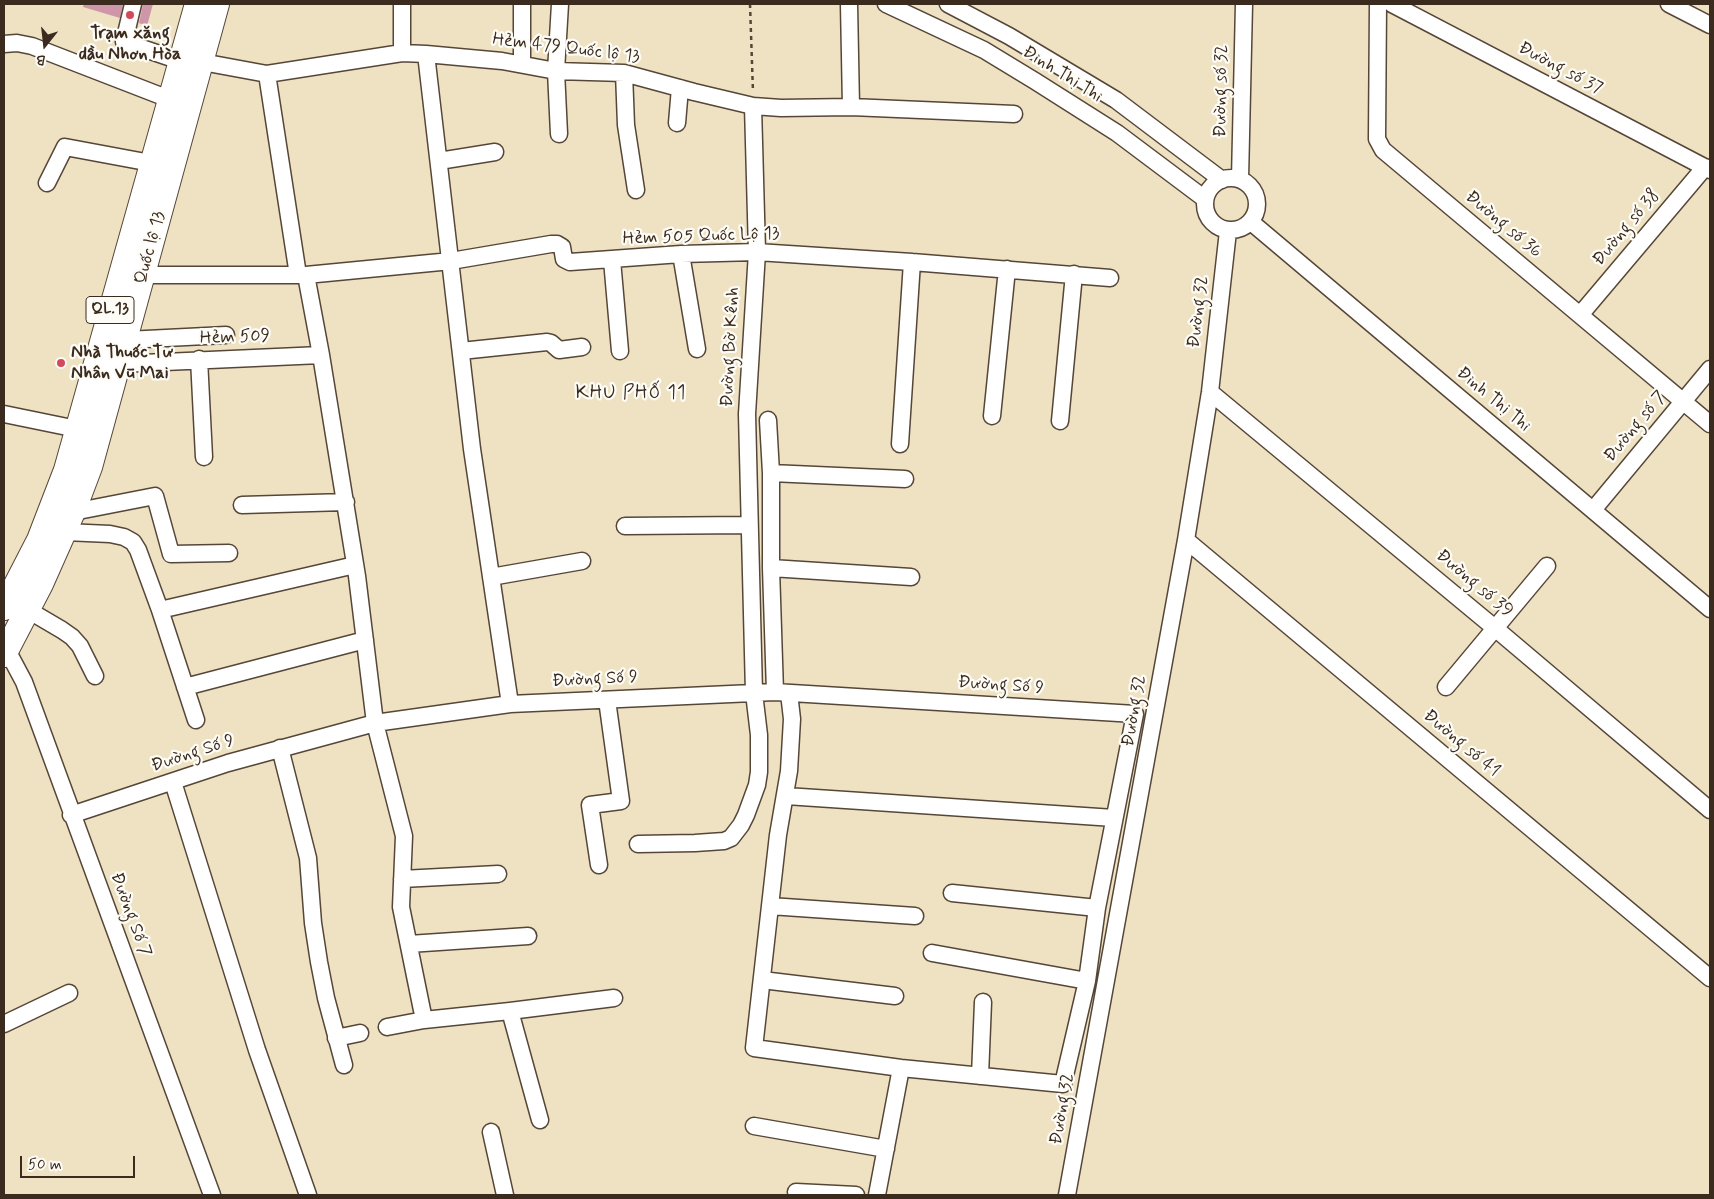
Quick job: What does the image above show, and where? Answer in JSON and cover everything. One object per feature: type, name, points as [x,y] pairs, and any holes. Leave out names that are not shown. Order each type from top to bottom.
[{"type":"highway","name":"Quốc lộ 13","points":[[5,652],[42,584],[90,467],[144,275],[191,62],[197,4]]},
{"type":"highway","name":"Quốc lộ 13","points":[[4,608],[39,540],[66,470],[169,99],[191,62],[217,4]]},
{"type":"street","name":"Hẻm 479 Quốc lộ 13","points":[[133,4],[124,42],[191,62],[267,74],[402,53],[426,54],[502,61],[556,71],[624,73],[754,106],[781,108],[851,107],[1014,114]]},
{"type":"street","points":[[402,4],[402,53]]},
{"type":"street","points":[[522,4],[522,64]]},
{"type":"street","points":[[559,134],[556,71],[560,4]]},
{"type":"street","points":[[849,4],[851,107]]},
{"type":"street","name":"Đinh Thị Thi","points":[[886,4],[984,50],[1036,81],[1117,133],[1205,199]]},
{"type":"street","name":"Đinh Thị Thi","points":[[948,4],[1017,40],[1116,100],[1222,180]]},
{"type":"street","name":"Đường số 32","points":[[1240,179],[1244,4]]},
{"type":"street","name":"Đường số 36","points":[[1378,4],[1377,139],[1383,150],[1710,424]]},
{"type":"street","name":"Đường số 37","points":[[1392,4],[1708,168]]},
{"type":"street","points":[[1669,4],[1710,25]]},
{"type":"street","points":[[4,44],[17,43],[32,46],[169,99]]},
{"type":"street","points":[[426,54],[472,449],[510,704]]},
{"type":"street","points":[[624,73],[626,125],[636,190]]},
{"type":"street","points":[[267,74],[302,275],[321,355],[346,502],[375,723],[404,836],[401,906],[424,1020]]},
{"type":"street","points":[[677,124],[680,88]]},
{"type":"street","name":"Đường Bờ Kênh","points":[[638,844],[695,843],[731,838],[741,825],[757,785],[759,772],[759,728],[754,693],[748,525],[747,414],[757,252],[754,106]]},
{"type":"street","points":[[47,183],[65,147],[151,163]]},
{"type":"street","points":[[439,161],[495,152]]},
{"type":"street","name":"Đường số 38","points":[[1580,315],[1708,168]]},
{"type":"street","points":[[1240,179],[1254,190],[1257,199],[1258,207],[1251,222],[1237,230],[1228,231],[1214,224],[1208,217],[1205,208],[1205,199],[1208,191],[1214,184],[1222,180],[1240,179]]},
{"type":"street","name":"Đinh Thị Thi","points":[[1251,222],[1710,609]]},
{"type":"street","name":"Đường 32","points":[[1067,1195],[1186,540],[1210,392],[1228,231]]},
{"type":"street","name":"Hẻm 505 Quốc Lộ 13","points":[[144,275],[302,275],[450,261],[557,244],[562,248],[564,260],[567,262],[681,254],[757,252],[1110,278]]},
{"type":"street","points":[[681,254],[697,349]]},
{"type":"street","points":[[612,260],[620,351]]},
{"type":"street","points":[[900,444],[912,262]]},
{"type":"street","points":[[992,416],[1007,269]]},
{"type":"street","points":[[1060,421],[1074,274]]},
{"type":"street","points":[[126,340],[226,335]]},
{"type":"street","points":[[461,351],[547,342],[559,350],[582,347]]},
{"type":"street","name":"Hẻm 509","points":[[120,364],[321,355]]},
{"type":"street","points":[[199,359],[204,457]]},
{"type":"street","name":"Đường số 7","points":[[1593,510],[1710,369]]},
{"type":"street","name":"Đường số 39","points":[[1210,392],[1496,628],[1710,810]]},
{"type":"street","points":[[4,414],[77,429]]},
{"type":"street","points":[[768,420],[771,473],[771,568],[782,692],[792,719],[786,796],[778,835],[754,1048],[901,1068],[1063,1084],[1087,981],[1097,908],[1114,818],[786,796]]},
{"type":"street","points":[[771,473],[904,479]]},
{"type":"street","points":[[69,522],[155,496],[171,554],[229,553]]},
{"type":"street","points":[[242,505],[346,502]]},
{"type":"street","points":[[69,522],[124,537],[132,542],[138,550],[196,720]]},
{"type":"street","points":[[625,526],[748,525]]},
{"type":"street","name":"Đường số 41","points":[[1186,540],[1710,978]]},
{"type":"street","points":[[491,577],[582,561]]},
{"type":"street","points":[[160,610],[355,565]]},
{"type":"street","points":[[1446,687],[1547,566]]},
{"type":"street","points":[[771,568],[911,577]]},
{"type":"street","points":[[28,610],[72,637],[80,646],[94,676]]},
{"type":"street","points":[[186,687],[365,640]]},
{"type":"street","name":"Đường Số 7","points":[[5,652],[24,682],[212,1195]]},
{"type":"street","name":"Đường Số 9","points":[[72,815],[228,762],[375,723],[510,704],[782,692],[1135,714],[1114,818]]},
{"type":"street","points":[[599,865],[590,805],[620,801],[606,700]]},
{"type":"street","points":[[280,748],[308,858],[313,924],[319,962],[344,1065]]},
{"type":"street","points":[[173,782],[257,1050],[308,1195]]},
{"type":"street","points":[[402,879],[498,874]]},
{"type":"street","points":[[952,893],[1097,908]]},
{"type":"street","points":[[770,906],[915,916]]},
{"type":"street","points":[[409,944],[528,936]]},
{"type":"street","points":[[932,953],[1087,981]]},
{"type":"street","points":[[762,980],[895,996]]},
{"type":"street","points":[[4,1024],[69,993]]},
{"type":"street","points":[[387,1027],[424,1020],[614,998]]},
{"type":"street","points":[[980,1076],[983,1002]]},
{"type":"street","points":[[510,1011],[540,1120]]},
{"type":"street","points":[[336,1038],[360,1033]]},
{"type":"street","points":[[877,1195],[901,1068]]},
{"type":"street","points":[[754,1126],[886,1149]]},
{"type":"street","points":[[491,1132],[505,1195]]},
{"type":"street","points":[[796,1192],[856,1195]]},
{"type":"path","points":[[750,4],[754,106]]},
{"type":"building","points":[[84,4],[123,4],[120,18],[83,7]]},
{"type":"building","points":[[143,4],[153,4],[147,26],[139,23]]},
{"type":"place","name":"Trạm xăng dầu Nhơn Hòa","points":[[130,15]]},
{"type":"place","name":"Nhà Thuốc Tư Nhân Vū Mai","points":[[61,363]]},
{"type":"district","name":"KHU PHỐ 11","points":[[631,394]]}]
